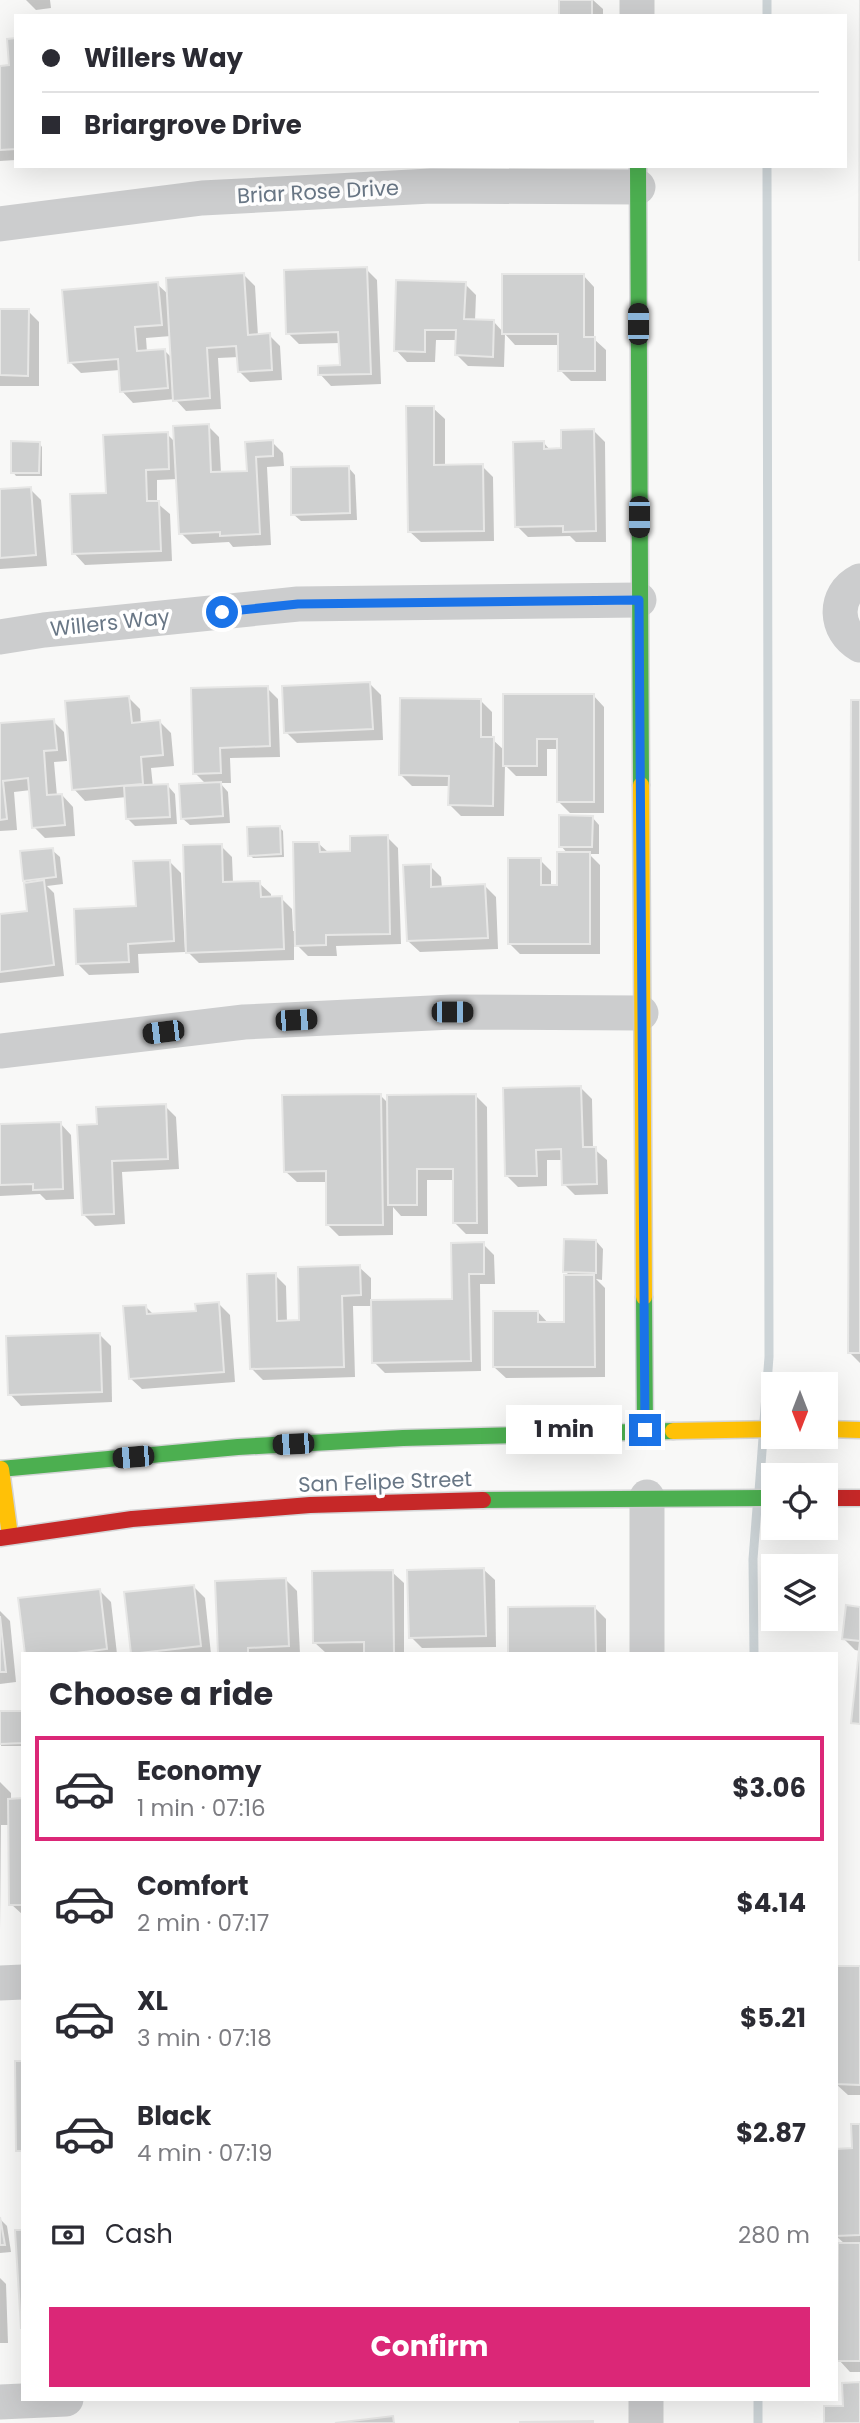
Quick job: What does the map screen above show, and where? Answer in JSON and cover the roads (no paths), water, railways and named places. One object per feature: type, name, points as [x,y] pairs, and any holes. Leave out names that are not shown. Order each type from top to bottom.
[{"type":"main road","points":[[638,176],[645,1430]]},
{"type":"main road","name":"San Felipe Street","points":[[1,1469],[238,1447],[403,1438],[761,1429]]},
{"type":"main road","points":[[838,1429],[860,1430]]},
{"type":"main road","points":[[1,1469],[5,1537]]},
{"type":"main road","name":"San Felipe Street","points":[[5,1537],[132,1519],[310,1505],[647,1497],[761,1498]]},
{"type":"main road","points":[[838,1498],[860,1499]]},
{"type":"street","name":"Briar Rose Drive","points":[[0,224],[202,198],[638,176]]},
{"type":"street","points":[[860,581],[846,592],[839,614],[848,636],[860,645]]},
{"type":"street","name":"Willers Way","points":[[0,637],[44,630],[298,604],[639,600]]},
{"type":"street","points":[[0,1051],[244,1022],[452,1012],[641,1013]]},
{"type":"street","points":[[647,1497],[647,1652]]},
{"type":"street","points":[[0,1983],[21,1982]]},
{"type":"street","points":[[0,2402],[22,2401]]},
{"type":"street","points":[[646,2401],[646,2423]]},
{"type":"waterway","points":[[767,0],[767,14]]},
{"type":"waterway","points":[[767,168],[768,1372]]},
{"type":"waterway","points":[[759,1491],[762,1449]]},
{"type":"waterway","points":[[754,1652],[753,1559],[757,1508]]},
{"type":"waterway","points":[[758,2401],[758,2423]]}]
